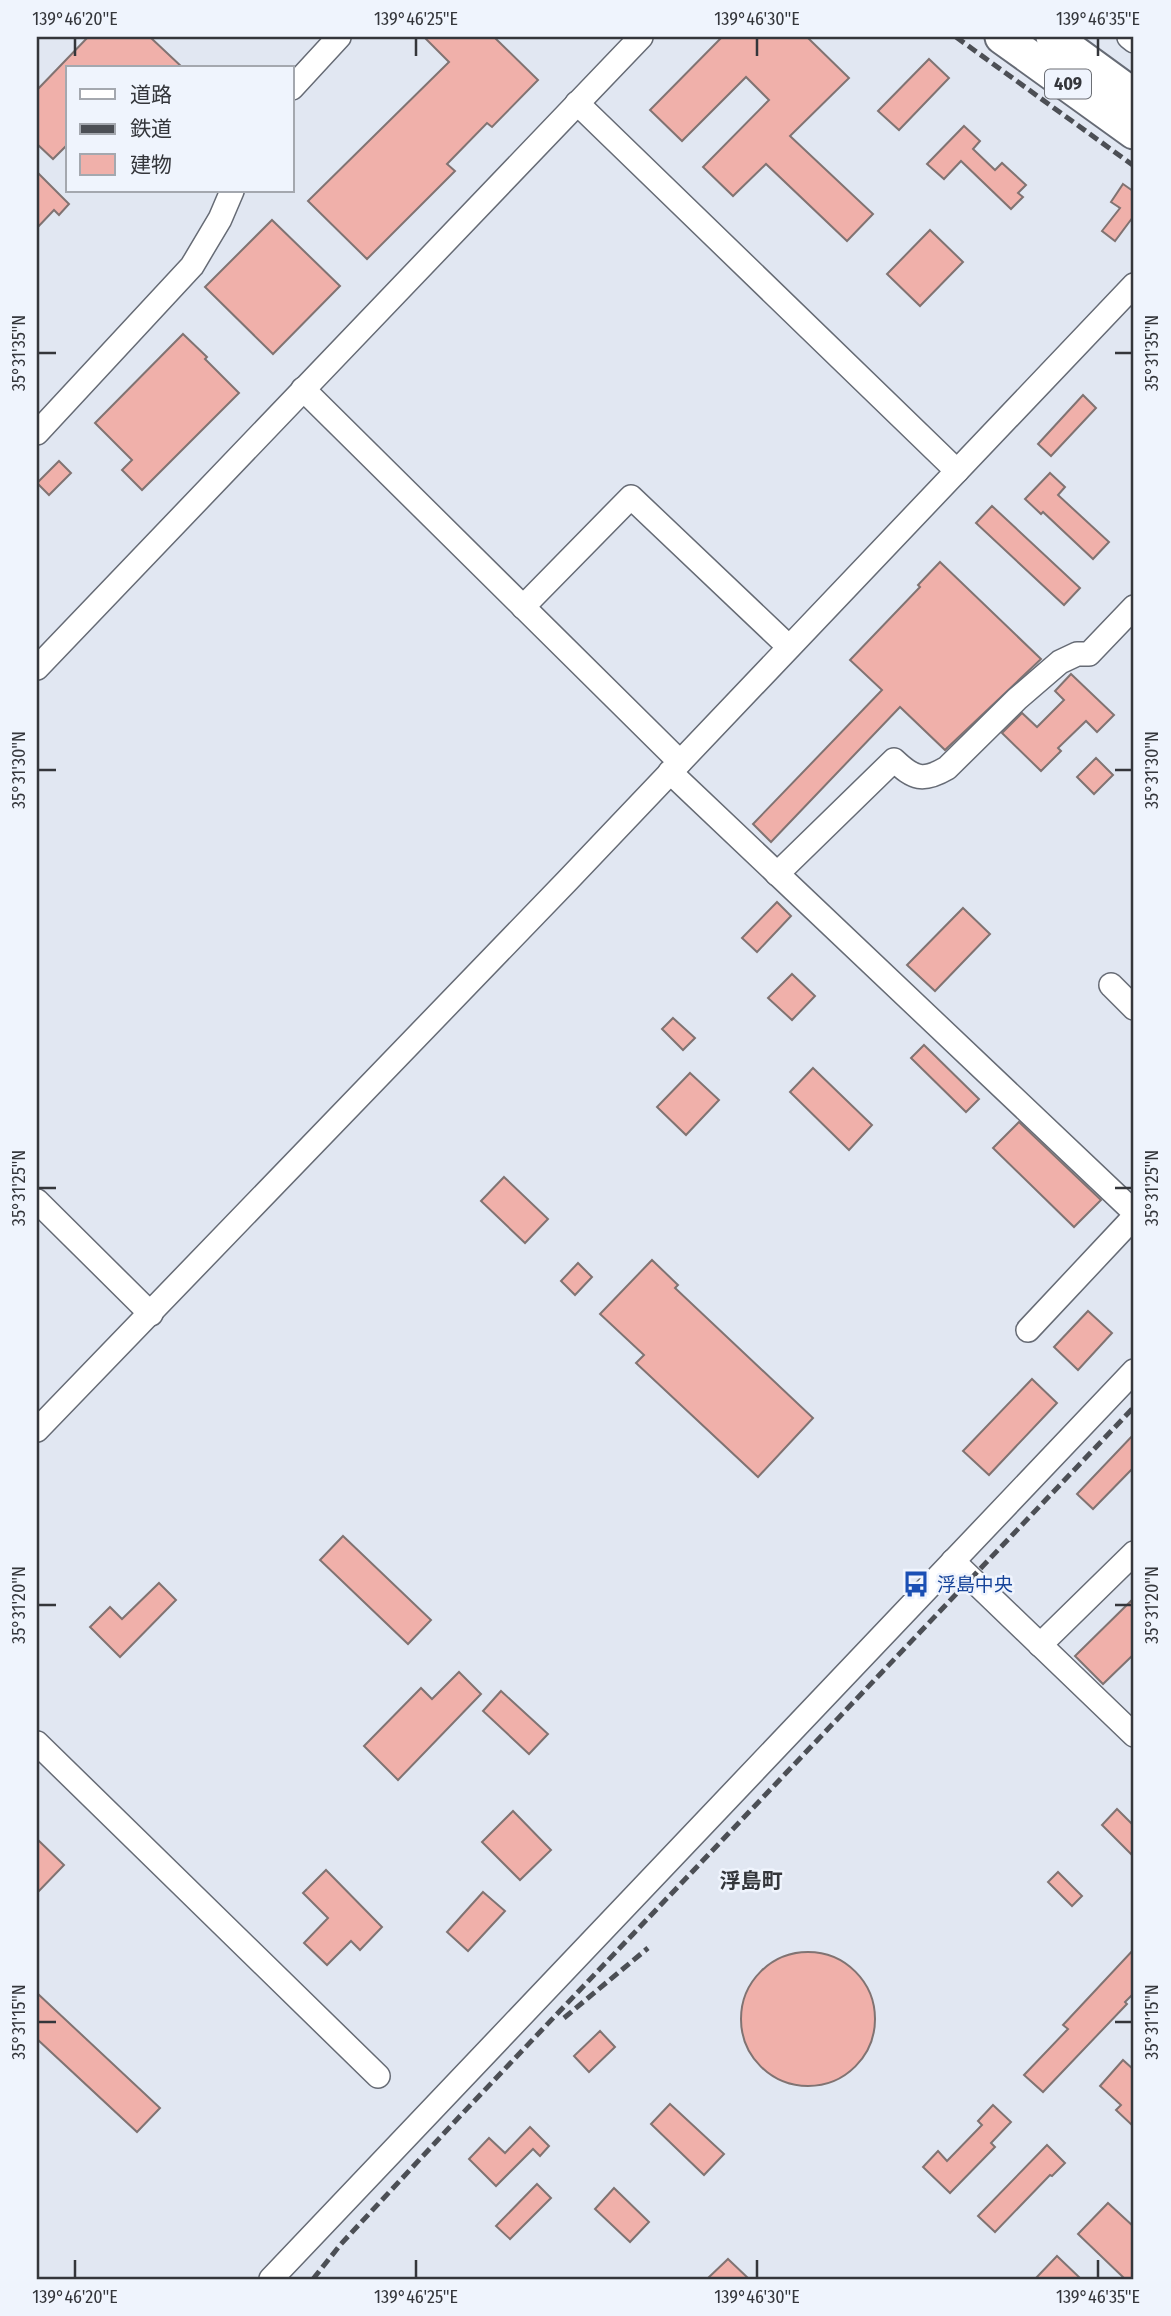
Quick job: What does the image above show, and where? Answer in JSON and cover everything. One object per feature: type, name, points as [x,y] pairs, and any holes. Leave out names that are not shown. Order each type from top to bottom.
[{"type":"highway","name":"409","points":[[1002,37],[1134,132]]},
{"type":"highway","points":[[1027,37],[1134,115]]},
{"type":"highway","points":[[1053,37],[1134,96]]},
{"type":"highway","name":"409","points":[[1077,37],[1134,78]]},
{"type":"street","points":[[294,86],[340,37]]},
{"type":"street","points":[[37,668],[641,37]]},
{"type":"street","points":[[1129,37],[1134,41]]},
{"type":"street","points":[[577,103],[957,471]]},
{"type":"street","points":[[37,433],[192,266],[220,219],[232,192]]},
{"type":"street","points":[[37,1430],[1134,285]]},
{"type":"street","points":[[303,389],[523,607],[777,874],[1134,1215],[1028,1330]]},
{"type":"street","points":[[523,607],[631,497],[789,647]]},
{"type":"street","points":[[777,874],[894,761],[908,773],[922,778],[947,768],[1017,699],[1060,662],[1077,654],[1089,654],[1134,607]]},
{"type":"street","points":[[1111,985],[1134,1008]]},
{"type":"street","points":[[37,1201],[151,1314]]},
{"type":"street","points":[[271,2279],[1134,1371]]},
{"type":"street","points":[[1040,1645],[1134,1553]]},
{"type":"street","points":[[953,1561],[1134,1735]]},
{"type":"street","points":[[37,1744],[378,2076]]},
{"type":"building","points":[[88,37],[150,37],[181,66],[66,66],[66,146],[53,159],[37,144],[37,90]]},
{"type":"building","points":[[424,37],[494,37],[538,80],[492,127],[487,123],[447,164],[455,171],[367,259],[308,201],[449,62]]},
{"type":"building","points":[[722,37],[807,37],[849,78],[790,136],[873,214],[847,241],[766,164],[733,196],[703,167],[769,100],[746,77],[682,141],[650,110]]},
{"type":"building","points":[[929,59],[949,78],[899,130],[878,111]]},
{"type":"building","points":[[964,126],[980,141],[973,149],[995,170],[1002,163],[1026,185],[1018,193],[1023,197],[1011,209],[961,161],[944,179],[927,164]]},
{"type":"building","points":[[37,172],[69,204],[59,215],[54,210],[37,228]]},
{"type":"building","points":[[1123,184],[1133,191],[1134,189],[1134,218],[1115,241],[1102,231],[1120,208],[1111,202]]},
{"type":"building","points":[[272,220],[340,286],[273,354],[205,287]]},
{"type":"building","points":[[930,230],[963,262],[920,306],[887,274]]},
{"type":"building","points":[[183,334],[239,393],[142,490],[122,470],[132,460],[95,423]]},
{"type":"building","points":[[1083,395],[1096,408],[1051,456],[1038,444]]},
{"type":"building","points":[[59,461],[71,473],[49,495],[37,483]]},
{"type":"building","points":[[1050,473],[1065,487],[1058,495],[1109,542],[1093,559],[1043,512],[1041,514],[1025,499]]},
{"type":"building","points":[[992,506],[1080,588],[1064,605],[976,523]]},
{"type":"building","points":[[940,562],[1041,659],[945,750],[900,707],[771,842],[753,824],[882,690],[850,660],[920,587],[918,585]]},
{"type":"building","points":[[1071,674],[1114,715],[1097,732],[1086,721],[1058,748],[1061,751],[1041,771],[1002,733],[1022,713],[1037,727],[1064,700],[1055,691]]},
{"type":"building","points":[[1096,758],[1113,775],[1094,794],[1077,777]]},
{"type":"building","points":[[777,902],[791,916],[757,952],[742,938]]},
{"type":"building","points":[[963,908],[990,934],[935,991],[907,965]]},
{"type":"building","points":[[792,974],[815,996],[792,1020],[768,998]]},
{"type":"building","points":[[673,1018],[695,1038],[683,1050],[662,1029]]},
{"type":"building","points":[[924,1045],[979,1099],[966,1112],[911,1058]]},
{"type":"building","points":[[813,1068],[872,1125],[849,1150],[790,1092]]},
{"type":"building","points":[[690,1073],[719,1100],[686,1135],[657,1107]]},
{"type":"building","points":[[1019,1122],[1101,1200],[1074,1227],[993,1148]]},
{"type":"building","points":[[504,1177],[548,1219],[525,1243],[481,1201]]},
{"type":"building","points":[[652,1260],[678,1285],[675,1288],[813,1418],[758,1477],[636,1363],[644,1355],[600,1314]]},
{"type":"building","points":[[578,1263],[592,1277],[575,1295],[561,1281]]},
{"type":"building","points":[[1088,1311],[1112,1333],[1078,1370],[1054,1347]]},
{"type":"building","points":[[1032,1379],[1057,1403],[989,1475],[963,1451]]},
{"type":"building","points":[[1134,1434],[1134,1467],[1093,1509],[1077,1494]]},
{"type":"building","points":[[343,1536],[431,1620],[408,1644],[320,1560]]},
{"type":"building","points":[[159,1583],[176,1600],[120,1657],[90,1627],[110,1607],[122,1619]]},
{"type":"building","points":[[1134,1598],[1134,1654],[1103,1684],[1075,1656]]},
{"type":"building","points":[[459,1672],[481,1694],[398,1780],[364,1746],[421,1688],[432,1699]]},
{"type":"building","points":[[501,1691],[548,1734],[529,1754],[483,1711]]},
{"type":"building","points":[[1117,1809],[1134,1826],[1134,1857],[1102,1825]]},
{"type":"building","points":[[513,1811],[551,1850],[520,1880],[482,1842]]},
{"type":"building","points":[[37,1839],[64,1865],[37,1893]]},
{"type":"building","points":[[326,1870],[382,1927],[360,1950],[351,1941],[327,1965],[304,1943],[328,1918],[303,1893]]},
{"type":"building","points":[[1058,1872],[1082,1896],[1072,1906],[1048,1882]]},
{"type":"building","points":[[483,1892],[505,1911],[468,1951],[447,1932]]},
{"type":"building","points":[[1134,1949],[1134,1993],[1125,2002],[1127,2004],[1043,2092],[1024,2075],[1068,2029],[1063,2025]]},
{"type":"building","points":[[808,1952],[834,1957],[856,1971],[870,1993],[875,2019],[870,2045],[856,2067],[834,2081],[808,2086],[782,2081],[760,2067],[746,2045],[741,2019],[746,1993],[760,1971],[782,1957]]},
{"type":"building","points":[[37,1993],[160,2108],[137,2132],[37,2039]]},
{"type":"building","points":[[600,2031],[615,2047],[589,2072],[574,2056]]},
{"type":"building","points":[[1123,2060],[1134,2070],[1134,2127],[1116,2110],[1121,2105],[1100,2086]]},
{"type":"building","points":[[670,2104],[724,2154],[704,2175],[651,2124]]},
{"type":"building","points":[[993,2105],[1011,2122],[991,2143],[995,2147],[950,2193],[923,2167],[938,2151],[947,2161],[982,2125],[978,2121]]},
{"type":"building","points":[[530,2127],[549,2146],[540,2156],[533,2149],[496,2186],[469,2159],[489,2138],[505,2153]]},
{"type":"building","points":[[1047,2145],[1065,2163],[995,2232],[978,2216]]},
{"type":"building","points":[[537,2184],[551,2198],[510,2239],[496,2226]]},
{"type":"building","points":[[614,2188],[649,2222],[630,2242],[595,2209]]},
{"type":"building","points":[[1108,2203],[1134,2227],[1134,2279],[1125,2279],[1078,2234]]},
{"type":"building","points":[[1057,2256],[1081,2279],[1035,2279]]},
{"type":"building","points":[[728,2259],[749,2279],[707,2279]]},
{"type":"railway","points":[[956,37],[1134,166]]},
{"type":"railway","points":[[313,2279],[341,2244],[461,2115],[1134,1407]]},
{"type":"railway","points":[[564,2018],[648,1948]]},
{"type":"place","name":"浮島中央","points":[[916,1584]]},
{"type":"district","name":"浮島町","points":[[751,1881]]}]
